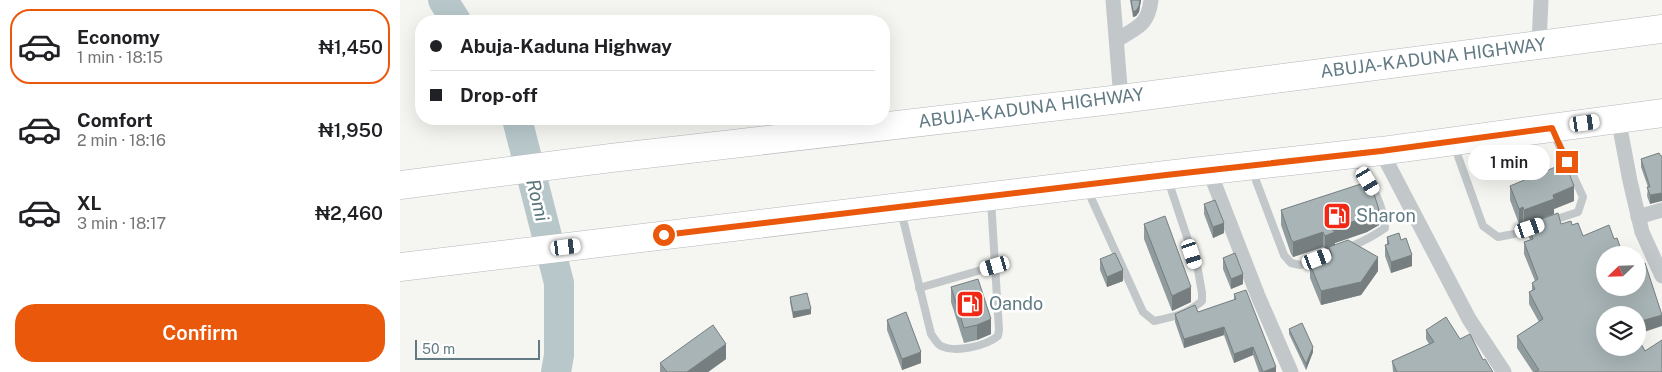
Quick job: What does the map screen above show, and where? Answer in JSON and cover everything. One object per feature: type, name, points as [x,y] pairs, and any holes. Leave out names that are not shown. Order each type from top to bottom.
[{"type":"highway","name":"ABUJA-KADUNA HIGHWAY","points":[[400,185],[611,158],[1121,99],[1662,29]]},
{"type":"highway","points":[[400,267],[1381,151],[1662,113]]},
{"type":"street","points":[[1113,0],[1121,99]]},
{"type":"street","points":[[1117,40],[1145,22],[1150,13],[1151,0]]},
{"type":"street","points":[[1539,44],[1541,0]]},
{"type":"street","points":[[1618,118],[1642,232],[1662,276]]},
{"type":"street","points":[[1381,151],[1469,319],[1504,372]]},
{"type":"street","points":[[1209,170],[1258,296],[1291,372]]},
{"type":"street","points":[[1638,217],[1662,210]]},
{"type":"lane","points":[[1453,141],[1483,226],[1498,237],[1514,234],[1578,212],[1583,197],[1552,128]]},
{"type":"lane","points":[[1250,165],[1284,255],[1291,263],[1300,265],[1376,235],[1385,228],[1384,216],[1376,194],[1352,154]]},
{"type":"lane","points":[[1086,185],[1143,312],[1154,321],[1190,311],[1202,301],[1198,270],[1166,175]]},
{"type":"lane","points":[[900,207],[931,334],[940,345],[956,349],[987,343],[998,336],[1000,330],[990,196]]},
{"type":"lane","points":[[919,288],[995,266]]},
{"type":"building","points":[[1131,0],[1140,0],[1136,11],[1133,11]]},
{"type":"building","points":[[1659,153],[1662,156],[1662,193],[1650,195],[1647,187],[1650,187],[1641,159]]},
{"type":"building","points":[[1565,163],[1574,186],[1553,195],[1554,199],[1524,210],[1523,207],[1519,209],[1510,186]]},
{"type":"building","points":[[1370,181],[1379,210],[1367,217],[1331,229],[1335,232],[1325,236],[1323,232],[1293,242],[1281,210]]},
{"type":"building","points":[[1215,200],[1224,223],[1213,227],[1204,204]]},
{"type":"building","points":[[1558,213],[1561,224],[1571,221],[1572,225],[1578,223],[1583,236],[1609,225],[1614,239],[1617,238],[1620,246],[1596,246],[1596,296],[1646,296],[1646,266],[1662,315],[1646,320],[1646,306],[1596,306],[1596,356],[1646,356],[1646,350],[1662,340],[1662,372],[1535,372],[1539,370],[1517,336],[1543,319],[1529,292],[1535,289],[1532,283],[1538,279],[1524,242],[1533,239],[1528,224]]},
{"type":"building","points":[[1165,216],[1191,287],[1172,296],[1144,224]]},
{"type":"building","points":[[1399,233],[1401,240],[1406,238],[1412,255],[1391,262],[1385,245],[1389,244],[1387,237]]},
{"type":"building","points":[[1348,240],[1378,257],[1361,282],[1321,291],[1310,264],[1332,256],[1329,247]]},
{"type":"building","points":[[1115,253],[1123,270],[1107,277],[1100,259]]},
{"type":"building","points":[[1235,253],[1243,274],[1231,279],[1223,258]]},
{"type":"building","points":[[978,279],[991,319],[964,328],[951,287]]},
{"type":"building","points":[[1246,290],[1276,367],[1263,372],[1253,347],[1234,354],[1224,327],[1184,339],[1175,314],[1195,305],[1198,312],[1236,299],[1234,294]]},
{"type":"building","points":[[807,293],[811,309],[793,312],[790,297]]},
{"type":"building","points":[[906,312],[921,352],[902,359],[887,320]]},
{"type":"building","points":[[1446,317],[1460,339],[1470,334],[1483,360],[1485,359],[1493,372],[1397,372],[1392,361],[1434,342],[1426,330]]},
{"type":"building","points":[[1302,323],[1313,347],[1306,364],[1289,329]]},
{"type":"building","points":[[713,325],[726,344],[687,372],[667,372],[660,363]]},
{"type":"waterway","name":"Romi","points":[[443,0],[452,15]]},
{"type":"waterway","name":"Romi","points":[[519,125],[559,283],[559,355],[556,372]]},
{"type":"place","name":"Sharon","points":[[1337,216]]},
{"type":"place","name":"Oando","points":[[970,304]]},
{"type":"route","points":[[664,235],[1381,151],[1552,128],[1567,162]]}]
